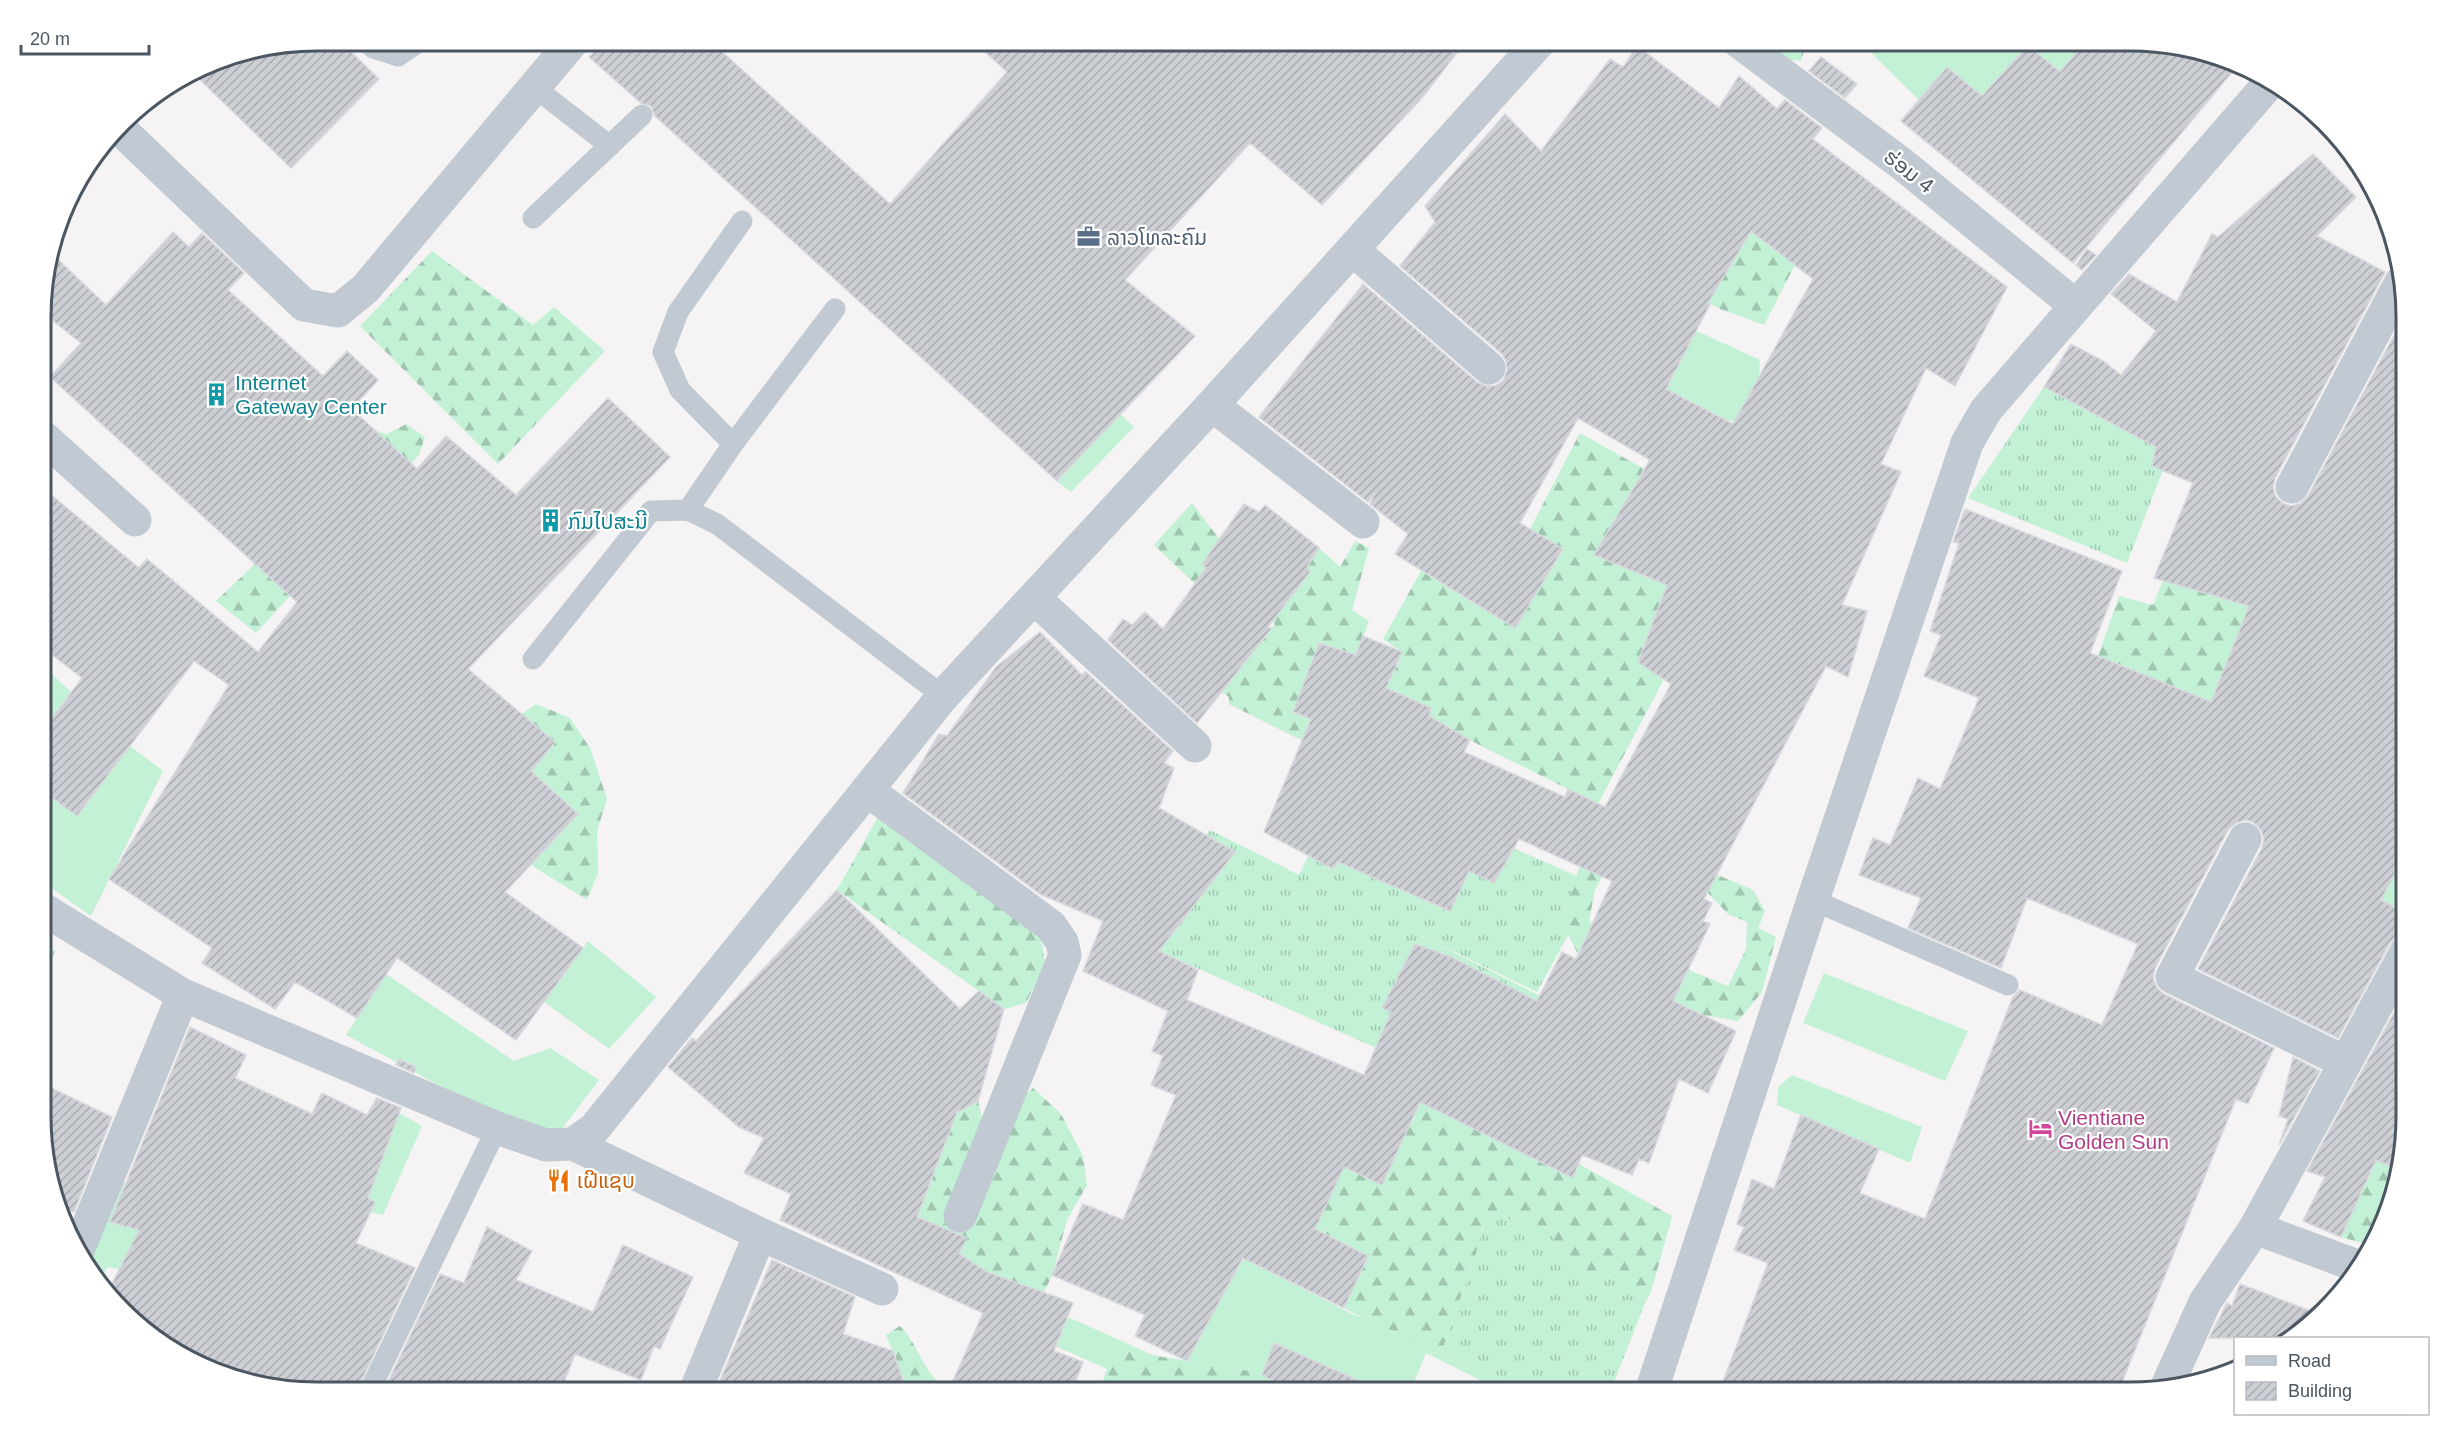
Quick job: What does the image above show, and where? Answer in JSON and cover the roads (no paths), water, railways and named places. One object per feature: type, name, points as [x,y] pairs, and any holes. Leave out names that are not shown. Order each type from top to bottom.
[{"type":"street","points":[[125,134],[304,305],[338,311],[366,288],[564,51]]},
{"type":"street","points":[[573,1144],[594,1129],[943,696],[1212,405],[1530,51]]},
{"type":"street","name":"ຮ່ອມ 4","points":[[1753,51],[1902,164],[2076,306]]},
{"type":"street","points":[[1654,1382],[1967,443],[1986,410],[2265,88]]},
{"type":"street","points":[[1353,250],[1489,368]]},
{"type":"street","points":[[2292,487],[2395,294]]},
{"type":"street","points":[[1212,405],[1363,522]]},
{"type":"street","points":[[51,444],[135,520]]},
{"type":"street","points":[[1034,598],[1195,746]]},
{"type":"street","points":[[867,790],[1051,926],[1062,942],[1065,955],[960,1216]]},
{"type":"street","points":[[2245,838],[2172,977],[2345,1062]]},
{"type":"street","points":[[51,914],[183,995],[497,1128],[546,1145],[573,1144],[760,1234],[882,1289]]},
{"type":"street","points":[[2170,1379],[2205,1302],[2255,1228],[2396,970]]},
{"type":"street","points":[[82,1241],[183,995]]},
{"type":"street","points":[[2255,1228],[2351,1264]]},
{"type":"street","points":[[699,1382],[760,1234]]},
{"type":"lane","points":[[383,51],[398,56],[405,51]]},
{"type":"lane","points":[[534,87],[610,146]]},
{"type":"lane","points":[[533,218],[642,115]]},
{"type":"lane","points":[[733,444],[680,390],[663,352],[678,312],[742,221]]},
{"type":"lane","points":[[688,510],[733,444],[835,309]]},
{"type":"lane","points":[[533,659],[651,511],[688,510],[717,524],[943,696]]},
{"type":"lane","points":[[1813,900],[2008,985]]},
{"type":"lane","points":[[374,1382],[497,1128]]},
{"type":"place","name":"ລາວໂທລະຄົມ","points":[[1089,237]]},
{"type":"place","name":"Internet Gateway Center","points":[[217,394]]},
{"type":"place","name":"ກົມໄປສະນີ","points":[[550,521]]},
{"type":"place","name":"Vientiane Golden Sun","points":[[2040,1129]]},
{"type":"place","name":"ເຝີແຊບ","points":[[559,1180]]}]
